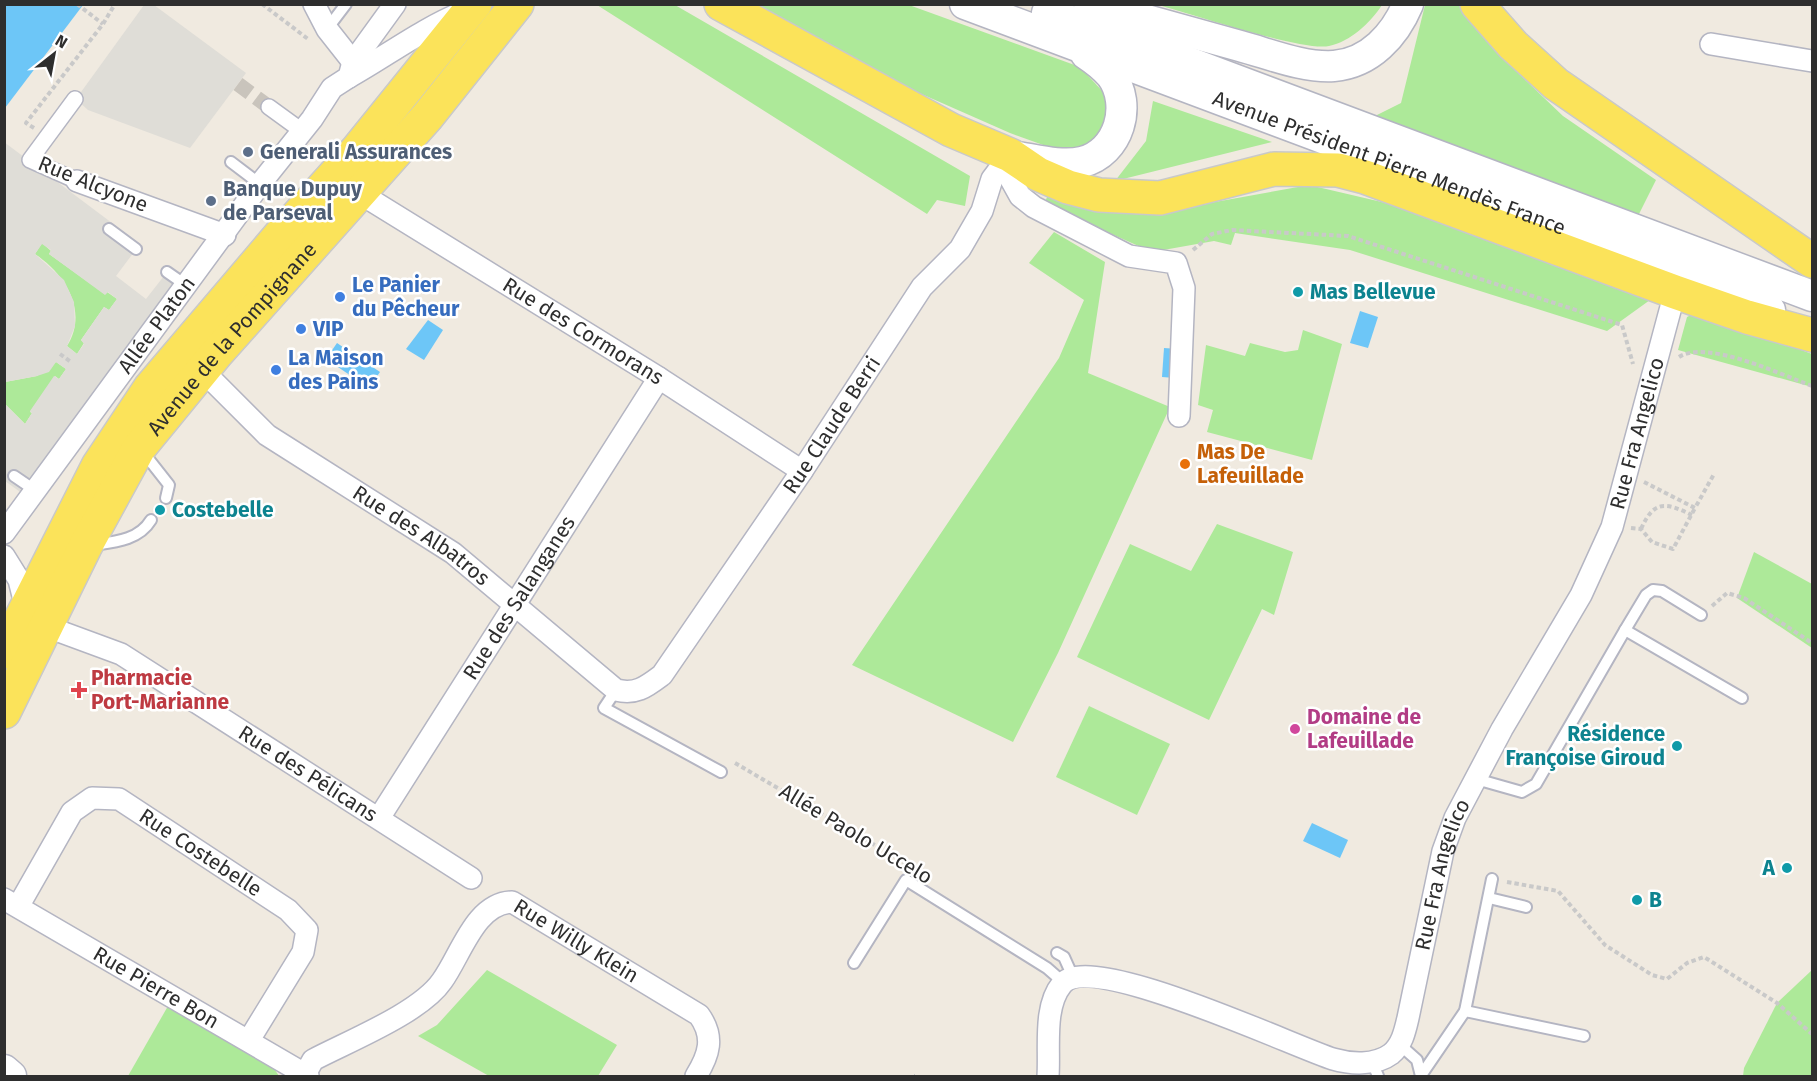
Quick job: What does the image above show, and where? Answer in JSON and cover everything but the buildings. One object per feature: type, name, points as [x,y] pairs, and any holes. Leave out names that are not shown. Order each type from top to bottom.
[{"type":"main road","name":"Avenue de la Pompignane","points":[[4,652],[36,617],[85,547],[139,448],[202,370],[428,117],[517,4]]},
{"type":"main road","points":[[721,4],[951,130],[1010,155],[1038,174],[1068,187],[1099,195],[1160,198],[1274,169],[1338,170],[1365,177],[1675,292],[1747,317],[1812,335]]},
{"type":"main road","name":"Avenue Président Pierre Mendès France","points":[[965,4],[1619,249],[1812,327]]},
{"type":"main road","name":"Avenue Président Pierre Mendès France","points":[[1024,4],[1151,48],[1812,296]]},
{"type":"main road","points":[[1089,4],[1289,60],[1336,66],[1373,52],[1385,42],[1397,27],[1408,4]]},
{"type":"main road","points":[[1477,4],[1513,45],[1556,84],[1812,261]]},
{"type":"main road","name":"Avenue de la Pompignane","points":[[4,712],[36,617],[98,466],[150,388],[282,233],[357,150],[473,7]]},
{"type":"main road","points":[[1010,155],[1062,163],[1082,162],[1098,154],[1116,134],[1121,122],[1119,91],[1111,76],[1074,45]]},
{"type":"main road","points":[[4,1070],[11,1077]]},
{"type":"street","points":[[314,4],[351,69],[395,4]]},
{"type":"street","name":"Avenue de la Pompignane","points":[[351,69],[386,56],[421,31],[473,7]]},
{"type":"street","points":[[1711,44],[1812,61]]},
{"type":"street","name":"Allée Platon","points":[[4,533],[225,235],[260,184],[307,125],[332,88],[351,69]]},
{"type":"street","name":"Rue Alcyone","points":[[75,99],[30,160],[77,181],[225,235]]},
{"type":"street","points":[[269,107],[307,125]]},
{"type":"street","points":[[1010,155],[1010,178],[1020,196],[1034,207],[1129,256],[1176,263],[1184,288],[1179,416]]},
{"type":"street","name":"Rue Claude Berri","points":[[616,690],[628,693],[642,690],[662,675],[802,471],[922,287],[960,249],[982,211],[992,179],[1010,155]]},
{"type":"street","name":"Rue des Cormorans","points":[[361,194],[659,378],[802,471]]},
{"type":"street","name":"Rue Fra Angelico","points":[[1399,1044],[1408,1018],[1443,851],[1455,818],[1581,595],[1612,527],[1675,292]]},
{"type":"street","name":"Rue des Albatros","points":[[202,370],[267,435],[453,553],[616,690]]},
{"type":"street","name":"Rue des Salanganes","points":[[379,818],[659,378]]},
{"type":"street","points":[[4,556],[19,580],[36,617]]},
{"type":"street","name":"Rue des Pélicans","points":[[36,617],[121,654],[471,878]]},
{"type":"street","name":"Rue Costebelle","points":[[12,902],[72,812],[92,798],[119,799],[288,910],[307,930],[303,952],[249,1040]]},
{"type":"street","name":"Rue Pierre Bon","points":[[12,902],[249,1040],[306,1076]]},
{"type":"street","name":"Rue Willy Klein","points":[[306,1076],[313,1060],[419,1004],[441,983],[486,912],[502,903],[512,902],[699,1015],[709,1032],[710,1048],[696,1077]]},
{"type":"street","points":[[1048,1077],[1052,1000],[1068,979],[1099,975],[1193,1004],[1333,1059],[1369,1069],[1390,1054],[1399,1044]]},
{"type":"lane","points":[[327,29],[346,4]]},
{"type":"lane","points":[[231,162],[260,184]]},
{"type":"lane","points":[[109,229],[136,249]]},
{"type":"lane","points":[[167,272],[187,286]]},
{"type":"lane","points":[[139,448],[169,485],[166,498]]},
{"type":"lane","points":[[14,476],[36,491]]},
{"type":"lane","points":[[85,547],[132,537],[146,529],[152,520]]},
{"type":"lane","points":[[1476,778],[1522,792],[1536,784],[1646,595],[1653,590],[1662,591],[1701,615]]},
{"type":"lane","points":[[1625,630],[1742,698]]},
{"type":"lane","points":[[616,690],[604,708],[722,772]]},
{"type":"lane","points":[[1422,1075],[1465,1011],[1492,879]]},
{"type":"lane","points":[[854,963],[906,880],[1068,979]]},
{"type":"lane","points":[[1489,898],[1526,907]]},
{"type":"lane","points":[[1057,953],[1064,957],[1068,979]]},
{"type":"lane","points":[[1465,1011],[1584,1036]]},
{"type":"lane","points":[[1399,1044],[1417,1060],[1422,1075]]},
{"type":"path","points":[[26,123],[104,24],[115,4]]},
{"type":"path","points":[[79,6],[104,24]]},
{"type":"path","points":[[1176,263],[1212,234],[1232,230],[1348,236],[1622,325],[1633,365],[1642,367],[1645,354],[1676,360],[1693,351],[1702,351],[1743,360],[1812,386]]},
{"type":"path","points":[[60,354],[71,362]]},
{"type":"path","points":[[1626,474],[1695,508]]},
{"type":"path","points":[[1612,527],[1641,529],[1652,542],[1673,549],[1714,474]]},
{"type":"path","points":[[1641,529],[1648,513],[1658,506],[1671,505],[1692,515]]},
{"type":"path","points":[[1701,615],[1727,593],[1744,598],[1812,643]]},
{"type":"path","name":"Allée Paolo Uccelo","points":[[732,761],[915,869]]},
{"type":"path","points":[[1492,879],[1558,891],[1605,945],[1652,975],[1667,978],[1687,963],[1704,957],[1777,1004],[1812,1034]]},
{"type":"green space","points":[[597,5],[675,5],[970,176],[965,206],[937,200],[927,214]]},
{"type":"green space","points":[[746,5],[909,5],[1080,67],[1106,95],[1110,110],[1107,128],[1080,150],[1060,151],[1010,133],[867,70]]},
{"type":"green space","points":[[1158,5],[1382,5],[1372,18],[1352,36],[1337,44],[1316,46],[1272,38]]},
{"type":"green space","points":[[1425,5],[1462,5],[1493,49],[1563,116],[1656,180],[1637,218],[1371,118],[1401,103]]},
{"type":"green space","points":[[1153,101],[1272,142],[1115,181],[1146,141]]},
{"type":"green space","points":[[1309,185],[1433,214],[1650,300],[1607,331],[1350,250],[1235,233],[1231,245],[1214,241],[1152,252],[1044,204],[1048,195],[1102,213],[1165,211]]},
{"type":"green space","points":[[1054,232],[1105,262],[1088,373],[1170,407],[1058,653],[1013,742],[852,665],[1059,358],[1084,300],[1029,263]]},
{"type":"green space","points":[[42,243],[51,251],[49,254],[105,294],[107,292],[117,299],[109,310],[104,307],[81,340],[84,343],[77,354],[67,346],[76,320],[70,294],[56,272],[35,254]]},
{"type":"green space","points":[[1697,312],[1812,354],[1812,387],[1678,350],[1687,317]]},
{"type":"green space","points":[[1303,330],[1342,344],[1312,460],[1207,432],[1213,410],[1198,405],[1206,345],[1245,356],[1250,343],[1285,352],[1298,350]]},
{"type":"green space","points":[[56,362],[66,369],[59,379],[55,376],[30,412],[32,413],[25,424],[5,404],[5,382],[37,376]]},
{"type":"green space","points":[[1217,524],[1293,552],[1274,615],[1262,609],[1209,720],[1077,657],[1130,544],[1191,571]]},
{"type":"green space","points":[[1754,552],[1812,584],[1812,648],[1737,598]]},
{"type":"green space","points":[[1089,706],[1170,744],[1137,815],[1056,777]]},
{"type":"green space","points":[[487,970],[617,1045],[598,1076],[489,1076],[418,1036],[437,1025]]},
{"type":"green space","points":[[1812,970],[1812,1076],[1743,1076],[1744,1068],[1777,1003]]},
{"type":"green space","points":[[168,1006],[273,1067],[279,1076],[128,1076]]},
{"type":"shaded area","points":[[144,5],[154,5],[246,73],[190,148],[88,110],[76,99]]},
{"type":"shaded area","points":[[4,142],[140,244],[116,276],[146,299],[171,267],[192,281],[30,499],[5,481],[5,404],[25,424],[32,413],[30,411],[54,376],[59,379],[66,369],[56,362],[49,372],[5,382]],"holes":[[[42,244],[51,250],[49,254],[105,295],[108,292],[117,299],[109,310],[104,307],[81,340],[84,344],[77,354],[67,346],[75,326],[74,302],[64,280],[35,254]]]},
{"type":"water","points":[[4,5],[83,5],[5,108]]},
{"type":"water","points":[[1360,311],[1378,317],[1368,348],[1350,343]]},
{"type":"water","points":[[428,320],[443,330],[424,360],[406,349]]},
{"type":"water","points":[[337,343],[380,372],[369,388],[326,359]]},
{"type":"water","points":[[1164,348],[1178,349],[1175,378],[1162,377]]},
{"type":"water","points":[[1312,823],[1348,840],[1340,858],[1303,841]]},
{"type":"tunnel","points":[[238,84],[269,107]]},
{"type":"place","name":"Generali Assurances","points":[[248,152]]},
{"type":"place","name":"Banque Dupuy de Parseval","points":[[211,201]]},
{"type":"place","name":"Mas Bellevue","points":[[1298,292]]},
{"type":"place","name":"Le Panier du Pêcheur","points":[[340,297]]},
{"type":"place","name":"VIP","points":[[301,329]]},
{"type":"place","name":"La Maison des Pains","points":[[276,370]]},
{"type":"place","name":"Mas De Lafeuillade","points":[[1185,464]]},
{"type":"place","name":"Costebelle","points":[[160,510]]},
{"type":"place","name":"Pharmacie Port-Marianne","points":[[79,690]]},
{"type":"place","name":"Domaine de Lafeuillade","points":[[1295,729]]},
{"type":"place","name":"Résidence Françoise Giroud","points":[[1677,746]]},
{"type":"place","name":"A","points":[[1787,868]]},
{"type":"place","name":"B","points":[[1637,900]]}]
